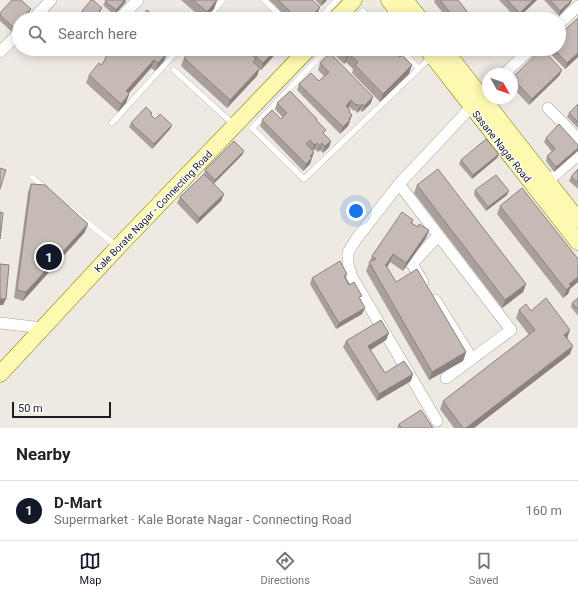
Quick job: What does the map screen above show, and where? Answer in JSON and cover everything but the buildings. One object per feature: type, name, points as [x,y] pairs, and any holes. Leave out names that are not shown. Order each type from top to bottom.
[{"type":"street","points":[[39,12],[51,0]]},
{"type":"street","points":[[126,12],[138,0]]},
{"type":"street","points":[[343,12],[354,0]]},
{"type":"street","points":[[389,0],[398,12]]},
{"type":"street","points":[[405,0],[414,12]]},
{"type":"street","points":[[566,17],[578,6]]},
{"type":"street","points":[[0,52],[12,40]]},
{"type":"street","name":"Kale Borate Nagar - Connecting Road","points":[[0,374],[118,247],[301,56]]},
{"type":"street","name":"Sasane Nagar Road","points":[[439,56],[480,97],[547,182],[577,217]]},
{"type":"street","points":[[511,68],[524,56]]},
{"type":"street","points":[[437,421],[352,277],[348,264],[348,252],[399,184],[480,97]]},
{"type":"street","name":"Sasane Nagar Road","points":[[480,97],[578,242]]},
{"type":"street","points":[[548,108],[578,139]]},
{"type":"street","points":[[547,182],[578,155]]},
{"type":"street","points":[[399,184],[511,330],[446,378]]},
{"type":"street","points":[[438,236],[412,264],[472,359]]},
{"type":"street","points":[[0,323],[43,328]]},
{"type":"lane","points":[[212,12],[223,0]]},
{"type":"lane","points":[[264,0],[275,12]]},
{"type":"lane","points":[[326,12],[337,0]]},
{"type":"lane","points":[[112,123],[172,56]]},
{"type":"lane","points":[[320,56],[252,128],[304,179],[419,69],[430,56]]},
{"type":"lane","points":[[407,56],[419,69]]},
{"type":"lane","points":[[174,70],[235,125]]},
{"type":"lane","points":[[32,177],[50,192]]},
{"type":"lane","points":[[62,201],[118,247]]},
{"type":"place","name":"D-Mart","points":[[49,257]]}]
